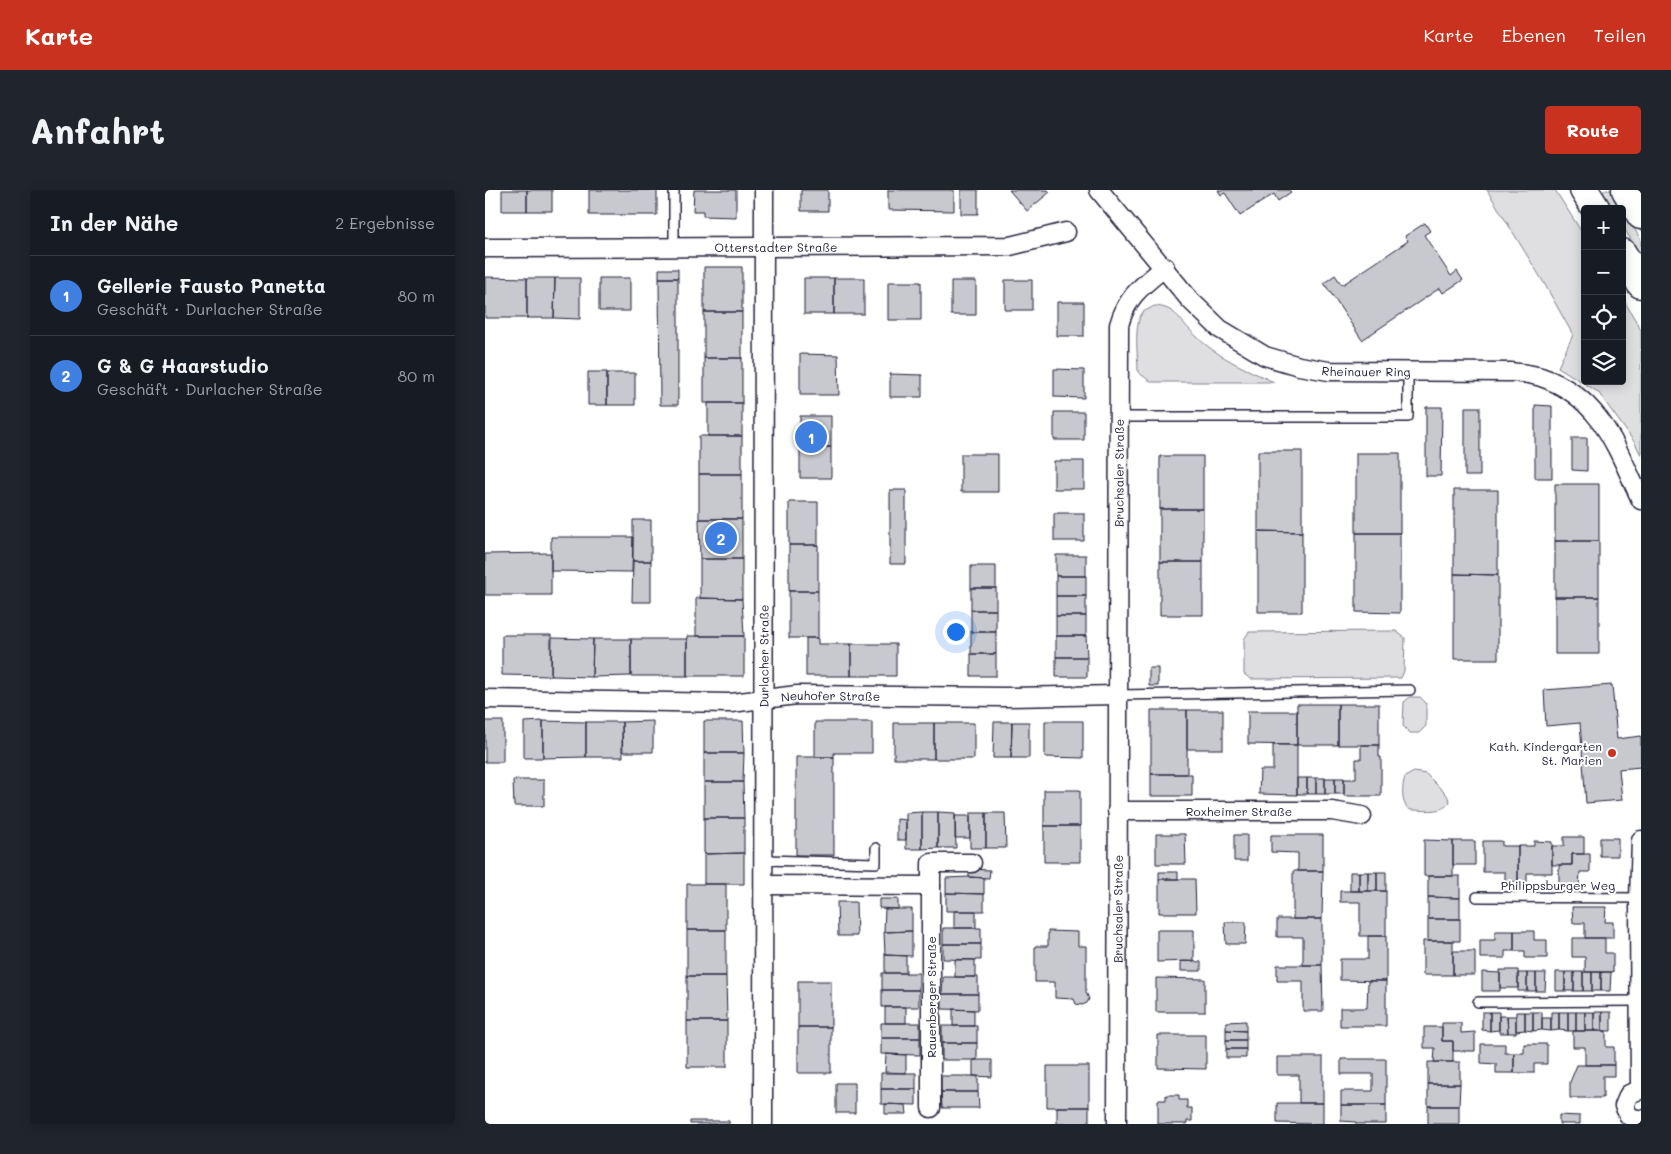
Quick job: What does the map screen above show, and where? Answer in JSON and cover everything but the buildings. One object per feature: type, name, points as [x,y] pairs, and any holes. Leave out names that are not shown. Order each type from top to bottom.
[{"type":"highway","points":[[1584,190],[1593,205]]},
{"type":"highway","points":[[1625,190],[1641,215]]},
{"type":"highway","points":[[1626,260],[1641,284]]},
{"type":"street","name":"Durlacher Straße","points":[[763,1124],[765,190]]},
{"type":"street","name":"Rheinauer Ring","points":[[1099,190],[1165,267],[1190,300],[1220,329],[1265,356],[1299,366],[1329,371],[1511,372],[1540,377],[1563,387],[1584,401],[1600,418],[1641,500]]},
{"type":"street","name":"Otterstadter Straße","points":[[485,248],[1010,246],[1066,232]]},
{"type":"street","name":"Bruchsaler Straße","points":[[1117,1124],[1119,325],[1124,308],[1140,287],[1165,267]]},
{"type":"street","name":"Neuhofer Straße","points":[[485,699],[731,703],[797,695],[1118,695]]},
{"type":"street","name":"Roxheimer Straße","points":[[1117,811],[1333,811],[1361,816]]},
{"type":"street","points":[[1641,840],[1639,898],[1641,1090],[1629,1094],[1625,1106],[1629,1116],[1641,1119]]},
{"type":"street","name":"Rauenberger Straße","points":[[931,1108],[931,862],[972,863]]},
{"type":"street","points":[[764,885],[931,886]]},
{"type":"lane","points":[[673,190],[674,247]]},
{"type":"lane","points":[[1119,417],[1408,417],[1408,370]]},
{"type":"lane","points":[[1118,695],[1410,690]]},
{"type":"lane","points":[[764,860],[875,862],[876,848]]},
{"type":"lane","name":"Philippsburger Weg","points":[[1477,897],[1639,898]]},
{"type":"lane","points":[[1477,1002],[1639,1001]]},
{"type":"shaded area","points":[[1487,190],[1555,190],[1581,231],[1581,381],[1558,367],[1573,335],[1544,283]]},
{"type":"shaded area","points":[[1600,190],[1611,190],[1620,205],[1609,205]]},
{"type":"shaded area","points":[[1626,215],[1641,240],[1641,256],[1626,232]]},
{"type":"shaded area","points":[[1626,304],[1641,330],[1641,455],[1635,443],[1598,392],[1587,385],[1626,385]]},
{"type":"shaded area","points":[[1154,306],[1167,309],[1177,315],[1203,342],[1222,356],[1274,382],[1151,382],[1138,372],[1137,332],[1143,312]]},
{"type":"shaded area","points":[[1396,631],[1405,638],[1404,671],[1401,678],[1251,679],[1244,674],[1244,639],[1249,632]]},
{"type":"shaded area","points":[[1410,697],[1420,697],[1426,703],[1426,726],[1419,733],[1410,733],[1403,726],[1404,702]]},
{"type":"shaded area","points":[[1414,772],[1426,774],[1447,795],[1450,802],[1437,810],[1411,810],[1407,808],[1403,800],[1404,781],[1405,777]]},
{"type":"place","name":"Gellerie Fausto Panetta","points":[[811,437]]},
{"type":"place","name":"G & G Haarstudio","points":[[721,538]]},
{"type":"place","name":"Kath. Kindergarten St. Marien","points":[[1612,753]]}]
